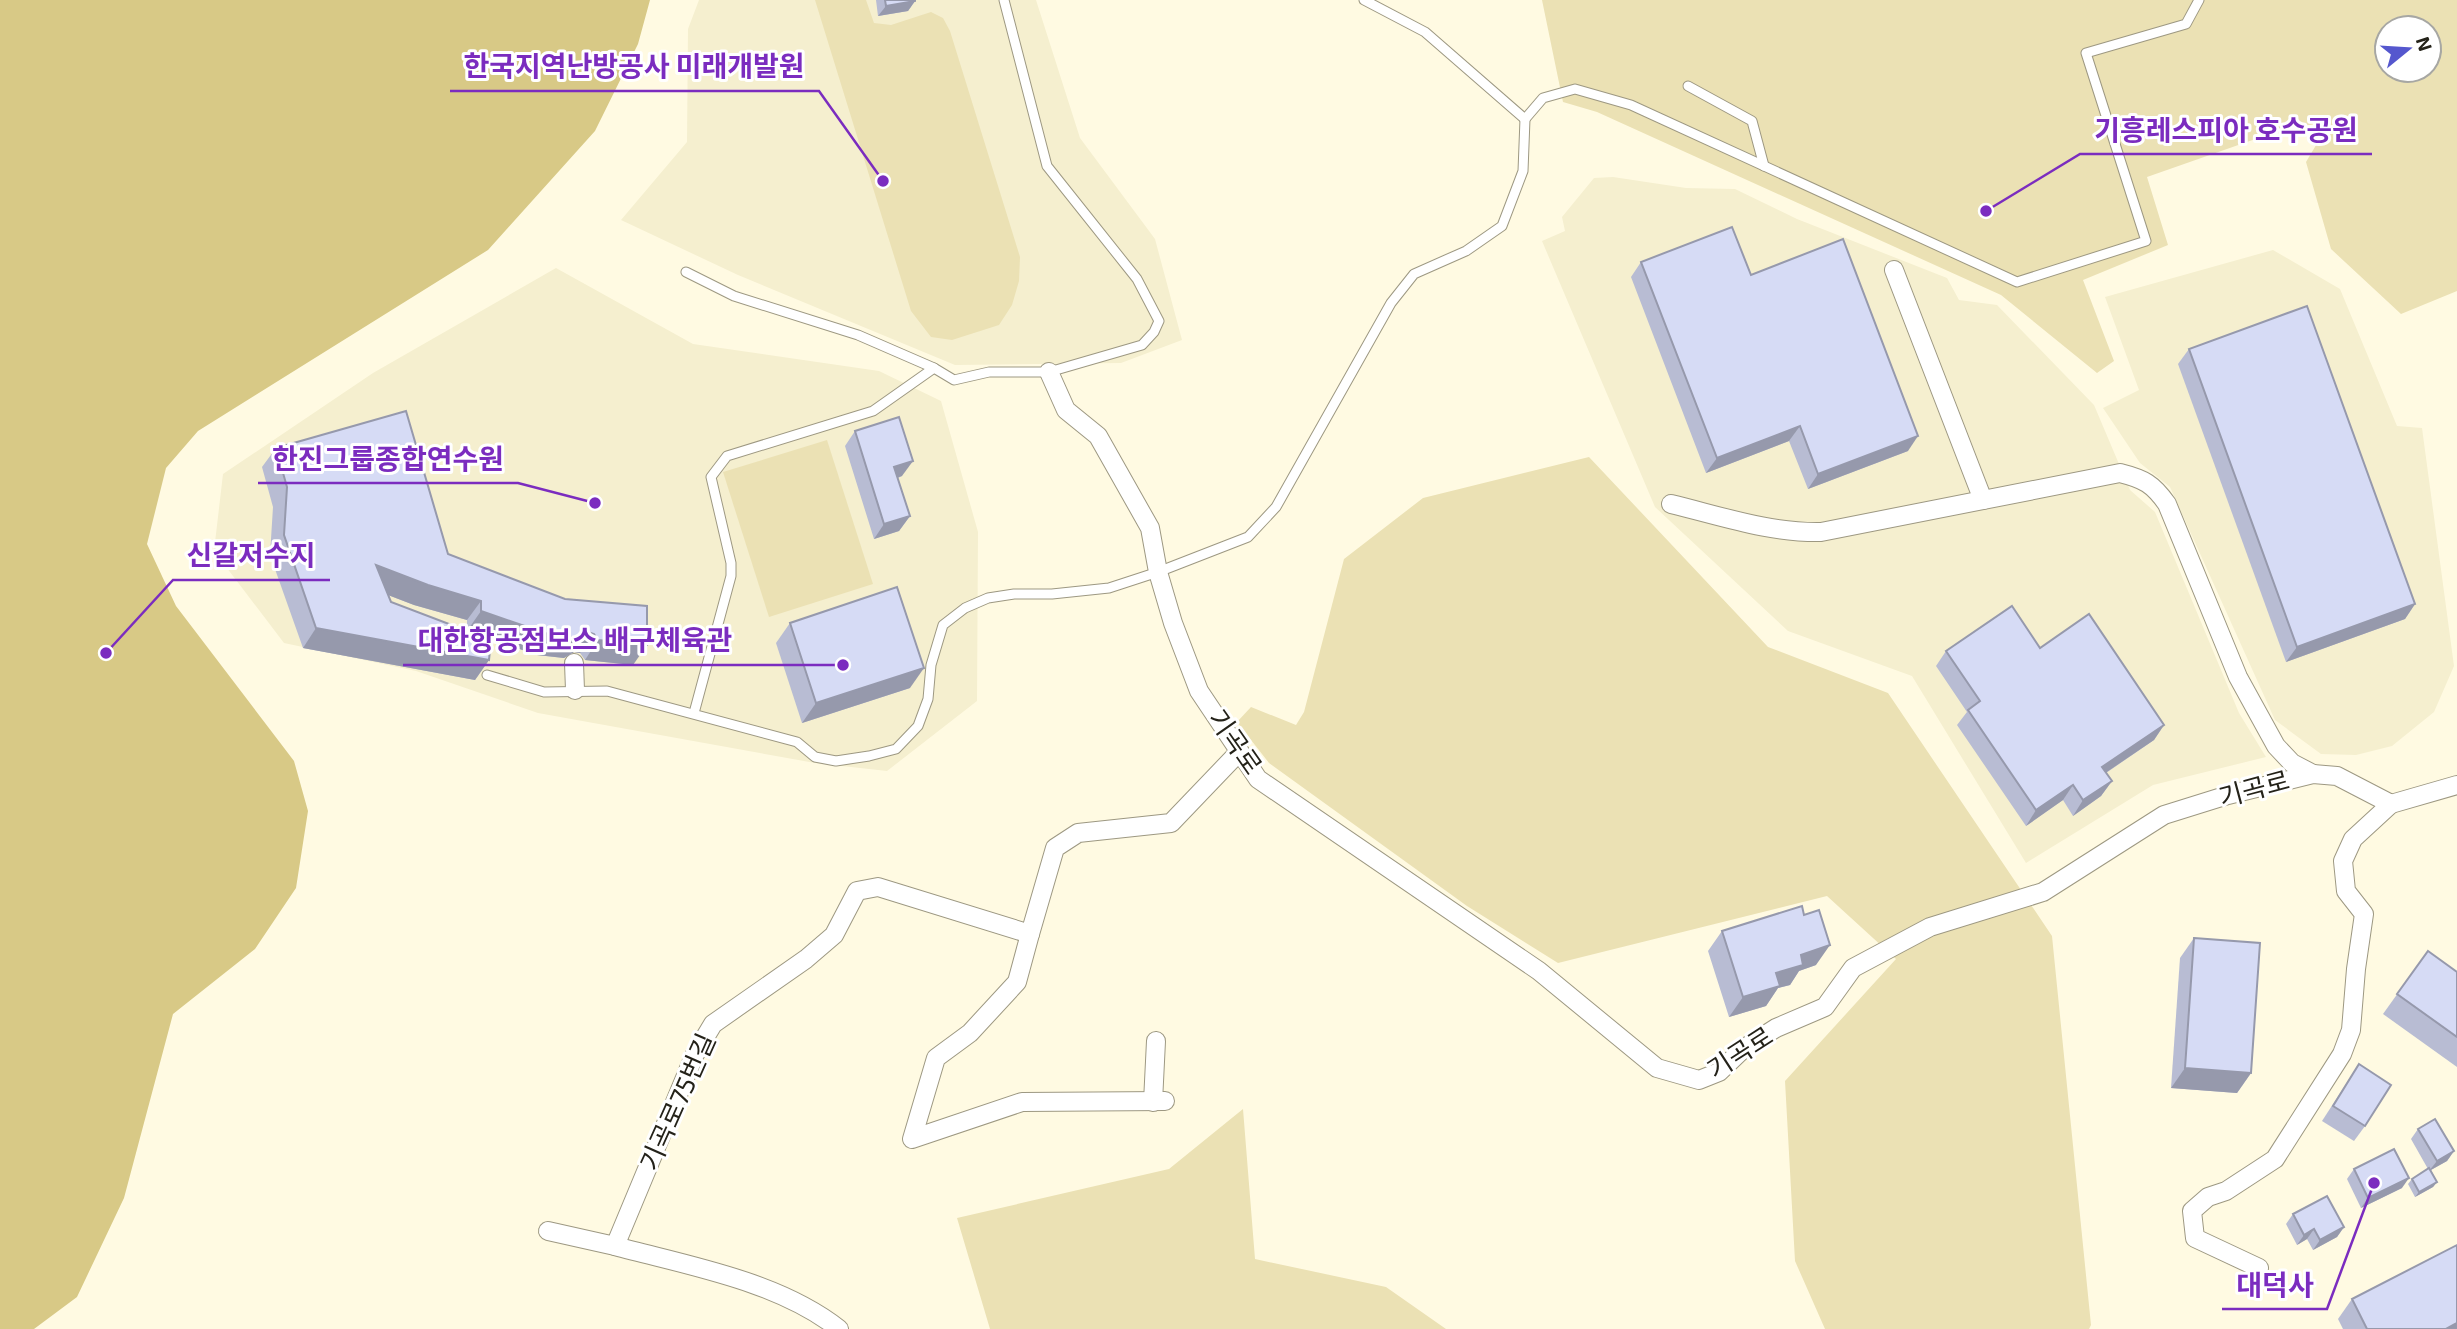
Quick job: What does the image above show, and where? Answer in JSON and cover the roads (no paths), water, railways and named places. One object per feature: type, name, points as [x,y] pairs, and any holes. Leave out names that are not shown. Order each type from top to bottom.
[{"type":"street","points":[[1895,271],[1983,500]]},
{"type":"street","name":"기곡로","points":[[1049,372],[1066,411],[1098,436],[1150,528],[1158,572],[1173,623],[1199,691],[1258,779],[1539,971],[1657,1068],[1699,1080],[1720,1072],[1743,1049],[1776,1028],[1825,1007],[1853,968],[1930,927],[2043,892],[2164,815],[2228,795],[2313,774],[2337,776],[2391,804]]},
{"type":"street","points":[[1671,504],[1768,528],[1821,532],[2120,473],[2142,478],[2157,490],[2169,509],[2238,677],[2276,746],[2292,763],[2313,774]]},
{"type":"street","points":[[574,663],[575,690]]},
{"type":"street","points":[[1156,1041],[1159,1102],[1022,1102],[912,1139],[936,1058],[971,1032],[1017,982],[1055,848],[1077,833],[1171,823],[1239,752]]},
{"type":"street","points":[[2259,1268],[2195,1238],[2192,1211],[2208,1198],[2226,1191],[2275,1159],[2342,1054],[2351,1030],[2364,914],[2346,891],[2343,861],[2353,839],[2391,804],[2457,785]]},
{"type":"street","name":"기곡로75번길","points":[[615,1246],[695,1054],[713,1024],[806,959],[834,935],[857,891],[878,887],[1030,934]]},
{"type":"street","points":[[548,1231],[757,1284],[827,1320],[839,1329]]},
{"type":"lane","points":[[686,272],[734,296],[859,334],[954,380],[989,372],[1049,372],[1142,345],[1154,332],[1159,321],[1137,279],[1047,166],[1004,0]]},
{"type":"lane","points":[[1364,0],[1425,32],[1525,119]]},
{"type":"lane","points":[[487,676],[544,692],[607,691],[797,742],[815,757],[836,761],[896,749],[918,726],[928,699],[931,665],[943,625],[965,608],[988,598],[1014,594],[1052,594],[1109,588],[1248,537],[1276,508],[1378,326],[1414,274],[1466,251],[1502,226],[1523,171],[1525,119],[1543,98],[1575,89],[1631,105],[2017,282],[2146,241],[2086,53],[2186,24],[2199,0]]},
{"type":"lane","points":[[1688,86],[1752,121],[1764,166]]},
{"type":"lane","points":[[694,713],[731,576],[731,564],[711,477],[727,456],[873,411],[934,368]]},
{"type":"place","name":"한국지역난방공사 미래개발원","points":[[883,181]]},
{"type":"place","name":"기흥레스피아 호수공원","points":[[1986,211]]},
{"type":"place","name":"한진그룹종합연수원","points":[[595,503]]},
{"type":"place","name":"신갈저수지","points":[[106,653]]},
{"type":"place","name":"대한항공점보스 배구체육관","points":[[843,665]]},
{"type":"place","name":"대덕사","points":[[2374,1183]]}]
